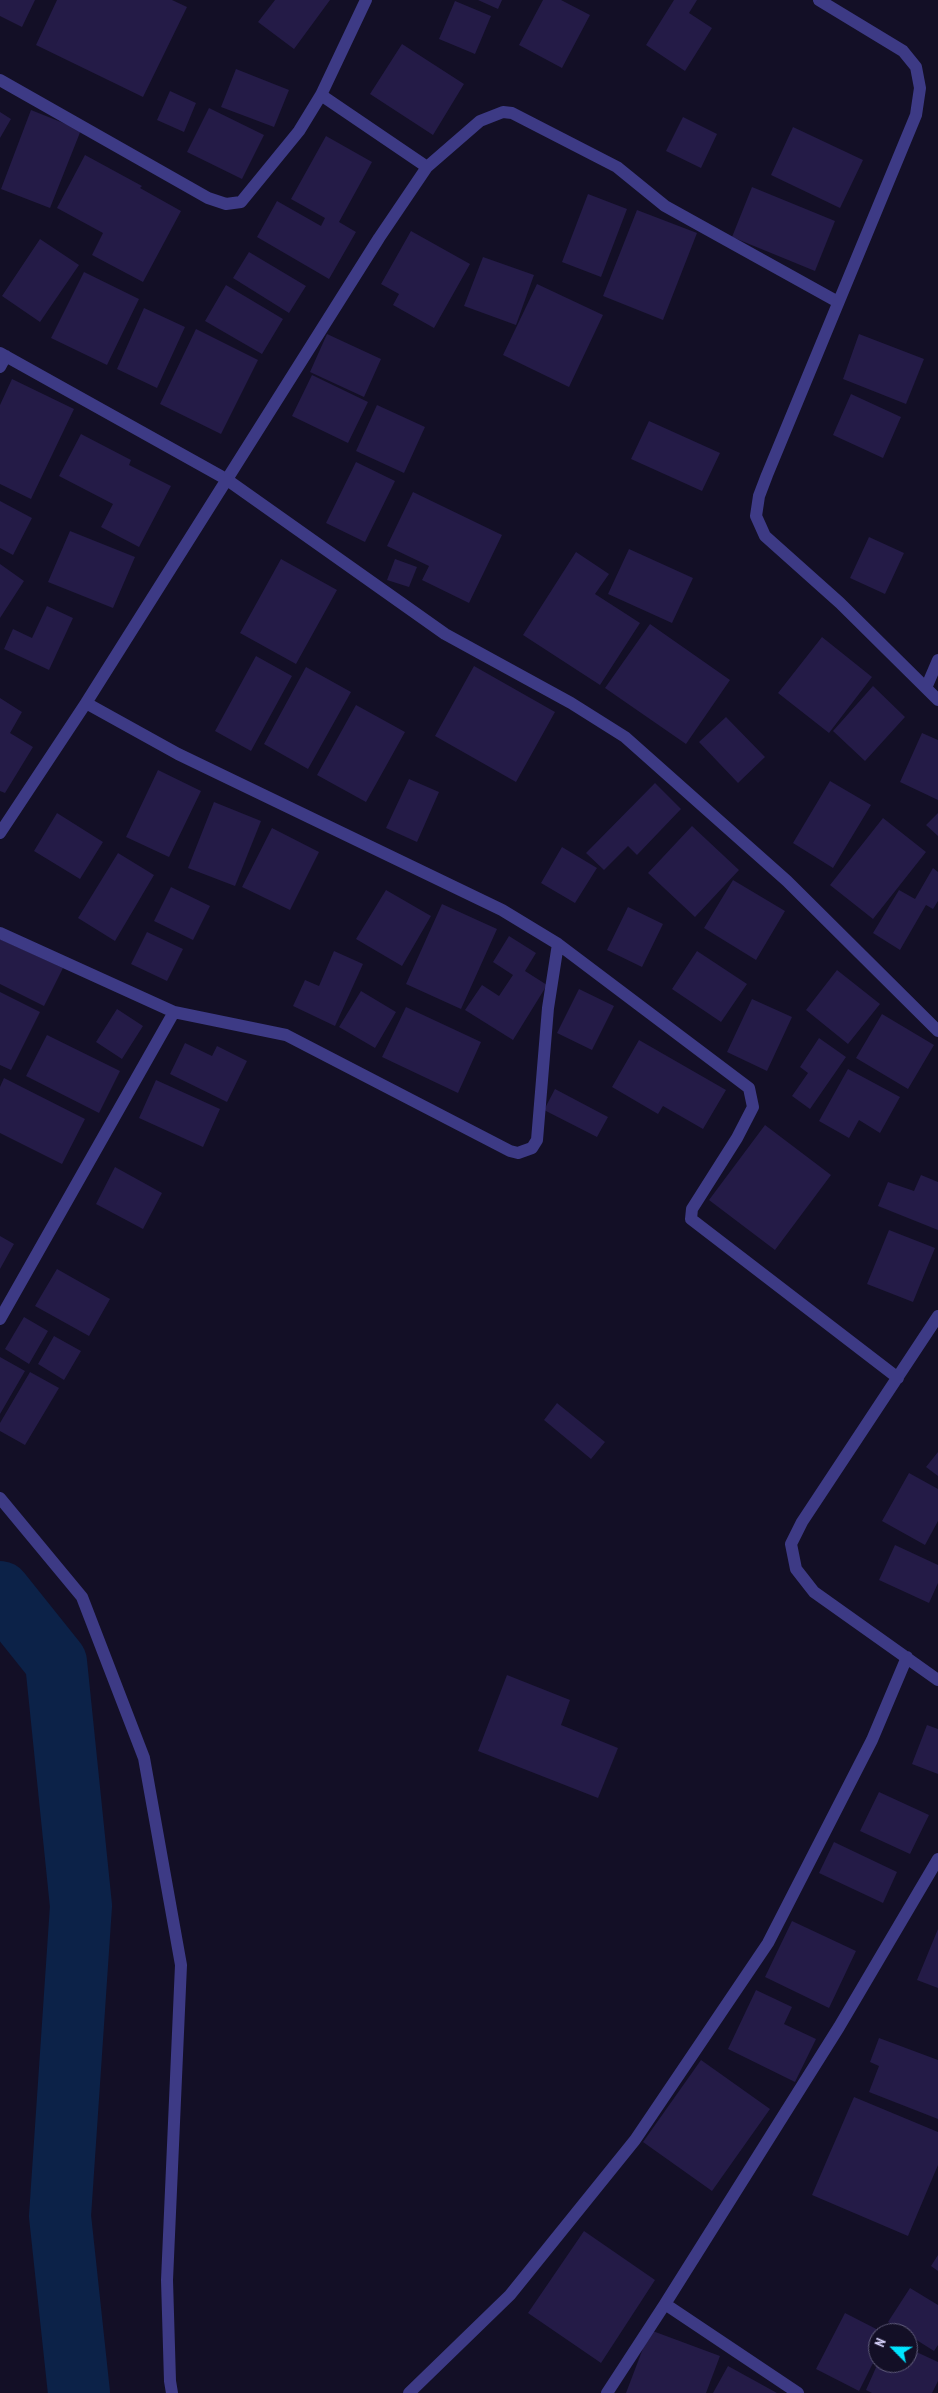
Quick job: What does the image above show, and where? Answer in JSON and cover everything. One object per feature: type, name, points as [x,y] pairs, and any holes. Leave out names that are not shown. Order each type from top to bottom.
[{"type":"street","points":[[0,80],[208,198],[226,204],[241,202],[299,131],[321,95],[366,0]]},
{"type":"street","points":[[819,0],[903,52],[916,67],[920,88],[916,115],[759,496],[756,516],[765,536],[840,603],[938,700]]},
{"type":"street","points":[[321,95],[428,167]]},
{"type":"street","points":[[0,833],[86,703],[379,238],[428,167],[480,121],[503,112],[512,113],[617,167],[665,206],[838,302]]},
{"type":"street","points":[[2,359],[226,479],[445,634],[572,703],[625,737],[787,882],[938,1031]]},
{"type":"street","points":[[926,688],[938,660]]},
{"type":"street","points":[[86,703],[186,758],[502,910],[558,944],[749,1088],[753,1107],[740,1133],[692,1209],[691,1219],[898,1378]]},
{"type":"street","points":[[0,933],[174,1012],[286,1035],[510,1151],[518,1153],[532,1148],[537,1140],[548,1008],[558,944]]},
{"type":"street","points":[[0,1319],[174,1012]]},
{"type":"street","points":[[938,1316],[802,1522],[791,1544],[796,1569],[814,1592],[938,1680]]},
{"type":"street","points":[[0,1498],[82,1597],[144,1758],[181,1965],[167,2280],[172,2393]]},
{"type":"street","points":[[409,2393],[510,2295],[635,2140],[768,1943],[872,1740],[907,1658]]},
{"type":"street","points":[[606,2393],[665,2304],[839,2027],[938,1858]]},
{"type":"street","points":[[665,2304],[798,2393]]},
{"type":"building","points":[[0,0],[35,0],[22,27],[0,16]]},
{"type":"building","points":[[57,0],[172,0],[187,7],[143,97],[36,45]]},
{"type":"building","points":[[275,0],[330,0],[294,49],[258,22]]},
{"type":"building","points":[[478,0],[502,0],[498,9]]},
{"type":"building","points":[[543,0],[561,0],[590,15],[562,68],[519,45]]},
{"type":"building","points":[[674,0],[697,0],[689,13],[712,28],[685,71],[646,45]]},
{"type":"building","points":[[455,1],[491,16],[475,54],[439,39]]},
{"type":"building","points":[[402,44],[464,84],[433,135],[370,94]]},
{"type":"building","points":[[236,69],[289,90],[274,127],[221,107]]},
{"type":"building","points":[[170,91],[196,103],[184,132],[157,120]]},
{"type":"building","points":[[209,108],[264,135],[242,179],[187,152]]},
{"type":"building","points":[[31,110],[81,130],[50,208],[1,189]]},
{"type":"building","points":[[0,112],[11,119],[0,138]]},
{"type":"building","points":[[683,117],[717,134],[701,168],[666,151]]},
{"type":"building","points":[[793,127],[863,160],[840,208],[771,175]]},
{"type":"building","points":[[326,136],[372,162],[339,222],[356,232],[329,279],[257,237],[277,201],[321,226],[325,218],[291,199]]},
{"type":"building","points":[[85,155],[142,186],[140,188],[181,211],[143,282],[92,255],[103,233],[57,208]]},
{"type":"building","points":[[752,187],[835,221],[815,271],[732,237]]},
{"type":"building","points":[[588,194],[627,209],[601,277],[562,262]]},
{"type":"building","points":[[637,210],[697,233],[663,320],[603,296]]},
{"type":"building","points":[[411,231],[470,264],[434,328],[393,305],[399,294],[381,284]]},
{"type":"building","points":[[40,239],[79,265],[40,322],[2,296]]},
{"type":"building","points":[[249,252],[306,286],[289,313],[233,278]]},
{"type":"building","points":[[483,257],[534,275],[516,325],[464,306]]},
{"type":"building","points":[[84,272],[139,299],[107,365],[51,338]]},
{"type":"building","points":[[537,284],[603,315],[569,387],[503,355]]},
{"type":"building","points":[[226,285],[283,319],[262,354],[205,321]]},
{"type":"building","points":[[144,308],[185,327],[157,388],[117,369]]},
{"type":"building","points":[[196,329],[258,360],[221,434],[160,404]]},
{"type":"building","points":[[327,334],[381,359],[364,397],[310,372]]},
{"type":"building","points":[[859,334],[924,359],[906,404],[843,379]]},
{"type":"building","points":[[312,375],[368,402],[348,443],[292,416]]},
{"type":"building","points":[[12,379],[74,409],[31,499],[0,484],[0,405]]},
{"type":"building","points":[[851,394],[901,417],[883,458],[833,435]]},
{"type":"building","points":[[377,405],[425,427],[404,473],[356,451]]},
{"type":"building","points":[[649,421],[720,453],[702,491],[631,459]]},
{"type":"building","points":[[81,434],[131,460],[129,465],[171,486],[139,547],[101,527],[113,504],[59,476]]},
{"type":"building","points":[[356,462],[395,481],[365,542],[326,523]]},
{"type":"building","points":[[413,492],[502,535],[469,603],[422,580],[429,566],[387,546]]},
{"type":"building","points":[[0,501],[32,518],[13,555],[0,548]]},
{"type":"building","points":[[70,531],[135,557],[113,608],[48,582]]},
{"type":"building","points":[[869,537],[904,553],[885,594],[850,578]]},
{"type":"building","points":[[629,549],[693,578],[672,623],[608,594]]},
{"type":"building","points":[[576,552],[609,574],[595,594],[640,623],[600,685],[523,635]]},
{"type":"building","points":[[281,559],[337,590],[296,664],[240,633]]},
{"type":"building","points":[[395,559],[417,567],[409,587],[387,580]]},
{"type":"building","points":[[0,564],[24,581],[0,618]]},
{"type":"building","points":[[47,606],[73,618],[49,670],[4,649],[13,629],[32,638]]},
{"type":"building","points":[[650,624],[730,680],[686,744],[605,688]]},
{"type":"building","points":[[822,637],[872,677],[829,733],[778,693]]},
{"type":"building","points":[[256,656],[292,676],[251,751],[215,731]]},
{"type":"building","points":[[474,666],[555,712],[516,782],[435,736]]},
{"type":"building","points":[[306,667],[351,692],[308,769],[264,744]]},
{"type":"building","points":[[873,686],[905,717],[865,761],[833,731]]},
{"type":"building","points":[[0,698],[22,712],[10,733],[33,747],[5,793],[0,791]]},
{"type":"building","points":[[356,705],[405,732],[366,802],[317,775]]},
{"type":"building","points":[[726,717],[765,757],[738,783],[699,742]]},
{"type":"building","points":[[922,733],[938,740],[938,800],[900,782]]},
{"type":"building","points":[[158,770],[201,791],[169,857],[126,837]]},
{"type":"building","points":[[409,779],[439,792],[417,842],[386,828]]},
{"type":"building","points":[[830,781],[871,805],[833,868],[793,843]]},
{"type":"building","points":[[655,783],[681,809],[637,855],[628,846],[604,870],[586,853]]},
{"type":"building","points":[[214,802],[261,821],[235,886],[188,868]]},
{"type":"building","points":[[57,813],[103,842],[80,879],[34,851]]},
{"type":"building","points":[[938,813],[938,836],[926,825]]},
{"type":"building","points":[[883,818],[926,852],[873,919],[830,885]]},
{"type":"building","points":[[692,826],[739,870],[695,917],[648,873]]},
{"type":"building","points":[[272,828],[319,852],[290,910],[242,887]]},
{"type":"building","points":[[562,847],[597,868],[575,903],[541,883]]},
{"type":"building","points":[[118,853],[154,875],[115,941],[78,918]]},
{"type":"building","points":[[933,868],[938,872],[938,901],[933,909],[926,905],[900,950],[873,933],[899,890],[915,899]]},
{"type":"building","points":[[733,880],[785,911],[756,960],[704,928]]},
{"type":"building","points":[[171,887],[210,906],[193,940],[154,921]]},
{"type":"building","points":[[386,890],[431,916],[402,966],[356,939]]},
{"type":"building","points":[[442,904],[497,929],[461,1009],[406,984]]},
{"type":"building","points":[[628,907],[663,924],[642,967],[607,950]]},
{"type":"building","points":[[147,932],[183,949],[167,981],[131,964]]},
{"type":"building","points":[[509,936],[536,953],[525,971],[547,985],[513,1040],[465,1010],[482,985],[499,996],[513,975],[493,962]]},
{"type":"building","points":[[0,939],[63,968],[44,1006],[0,984]]},
{"type":"building","points":[[334,951],[363,964],[335,1026],[293,1006],[305,980],[319,986]]},
{"type":"building","points":[[697,951],[747,984],[721,1022],[672,989]]},
{"type":"building","points":[[837,970],[880,1004],[848,1044],[806,1010]]},
{"type":"building","points":[[579,989],[614,1006],[592,1050],[557,1033]]},
{"type":"building","points":[[361,991],[396,1012],[375,1048],[339,1027]]},
{"type":"building","points":[[0,992],[40,1012],[11,1070],[0,1065]]},
{"type":"building","points":[[752,999],[792,1017],[767,1071],[727,1052]]},
{"type":"building","points":[[406,1007],[481,1042],[458,1093],[382,1057]]},
{"type":"building","points":[[117,1009],[143,1026],[122,1059],[96,1042]]},
{"type":"building","points":[[882,1014],[934,1045],[908,1089],[856,1058]]},
{"type":"building","points":[[47,1035],[120,1071],[99,1113],[26,1076]]},
{"type":"building","points":[[819,1038],[846,1057],[810,1109],[792,1096],[808,1073],[800,1067]]},
{"type":"building","points":[[639,1040],[726,1090],[703,1129],[663,1106],[658,1114],[612,1087]]},
{"type":"building","points":[[185,1043],[212,1056],[217,1046],[247,1061],[227,1102],[170,1074]]},
{"type":"building","points":[[848,1069],[900,1097],[880,1133],[859,1120],[849,1138],[819,1121]]},
{"type":"building","points":[[4,1078],[85,1119],[62,1164],[0,1133],[0,1087]]},
{"type":"building","points":[[156,1080],[220,1109],[203,1147],[139,1118]]},
{"type":"building","points":[[555,1089],[608,1117],[597,1137],[544,1110]]},
{"type":"building","points":[[765,1125],[831,1175],[775,1250],[709,1200]]},
{"type":"building","points":[[115,1167],[162,1193],[143,1229],[96,1204]]},
{"type":"building","points":[[921,1175],[938,1182],[938,1230],[878,1206],[888,1182],[914,1191]]},
{"type":"building","points":[[889,1230],[935,1248],[913,1302],[867,1284]]},
{"type":"building","points":[[0,1236],[14,1244],[0,1269]]},
{"type":"building","points":[[57,1269],[110,1299],[89,1336],[35,1306]]},
{"type":"building","points":[[24,1317],[48,1331],[29,1364],[5,1349]]},
{"type":"building","points":[[54,1336],[81,1351],[64,1380],[38,1364]]},
{"type":"building","points":[[0,1357],[25,1371],[0,1414]]},
{"type":"building","points":[[30,1372],[59,1388],[25,1445],[0,1431],[0,1423]]},
{"type":"building","points":[[557,1403],[605,1442],[591,1459],[544,1420]]},
{"type":"building","points":[[938,1452],[938,1476],[926,1467]]},
{"type":"building","points":[[909,1473],[938,1489],[938,1521],[925,1545],[882,1521]]},
{"type":"building","points":[[895,1545],[938,1565],[938,1583],[929,1603],[879,1580]]},
{"type":"building","points":[[507,1675],[570,1700],[561,1725],[618,1748],[598,1798],[478,1751]]},
{"type":"building","points":[[927,1725],[938,1729],[938,1774],[912,1764]]},
{"type":"building","points":[[879,1792],[929,1815],[910,1854],[860,1831]]},
{"type":"building","points":[[834,1842],[897,1872],[883,1903],[819,1873]]},
{"type":"building","points":[[792,1921],[856,1951],[829,2008],[765,1977]]},
{"type":"building","points":[[938,1929],[938,1988],[917,1980]]},
{"type":"building","points":[[756,1990],[792,2007],[784,2024],[816,2039],[795,2082],[728,2049]]},
{"type":"building","points":[[879,2038],[938,2060],[938,2119],[869,2092],[879,2066],[870,2062]]},
{"type":"building","points":[[701,2060],[770,2109],[712,2191],[643,2142]]},
{"type":"building","points":[[854,2097],[938,2132],[938,2165],[908,2236],[812,2195]]},
{"type":"building","points":[[584,2231],[655,2280],[601,2363],[528,2313]]},
{"type":"building","points":[[938,2255],[938,2271],[931,2266]]},
{"type":"building","points":[[910,2288],[938,2305],[938,2345],[934,2351],[918,2341],[918,2323],[888,2322]]},
{"type":"building","points":[[845,2313],[868,2325],[868,2373],[859,2391],[816,2369]]},
{"type":"building","points":[[650,2330],[720,2356],[706,2393],[626,2393]]},
{"type":"building","points":[[918,2353],[938,2362],[938,2381],[932,2393],[872,2393],[866,2390],[874,2373],[918,2373]]},
{"type":"building","points":[[728,2366],[777,2393],[713,2393]]},
{"type":"waterway","points":[[0,1592],[56,1662],[81,1906],[60,2216],[79,2393]]}]
